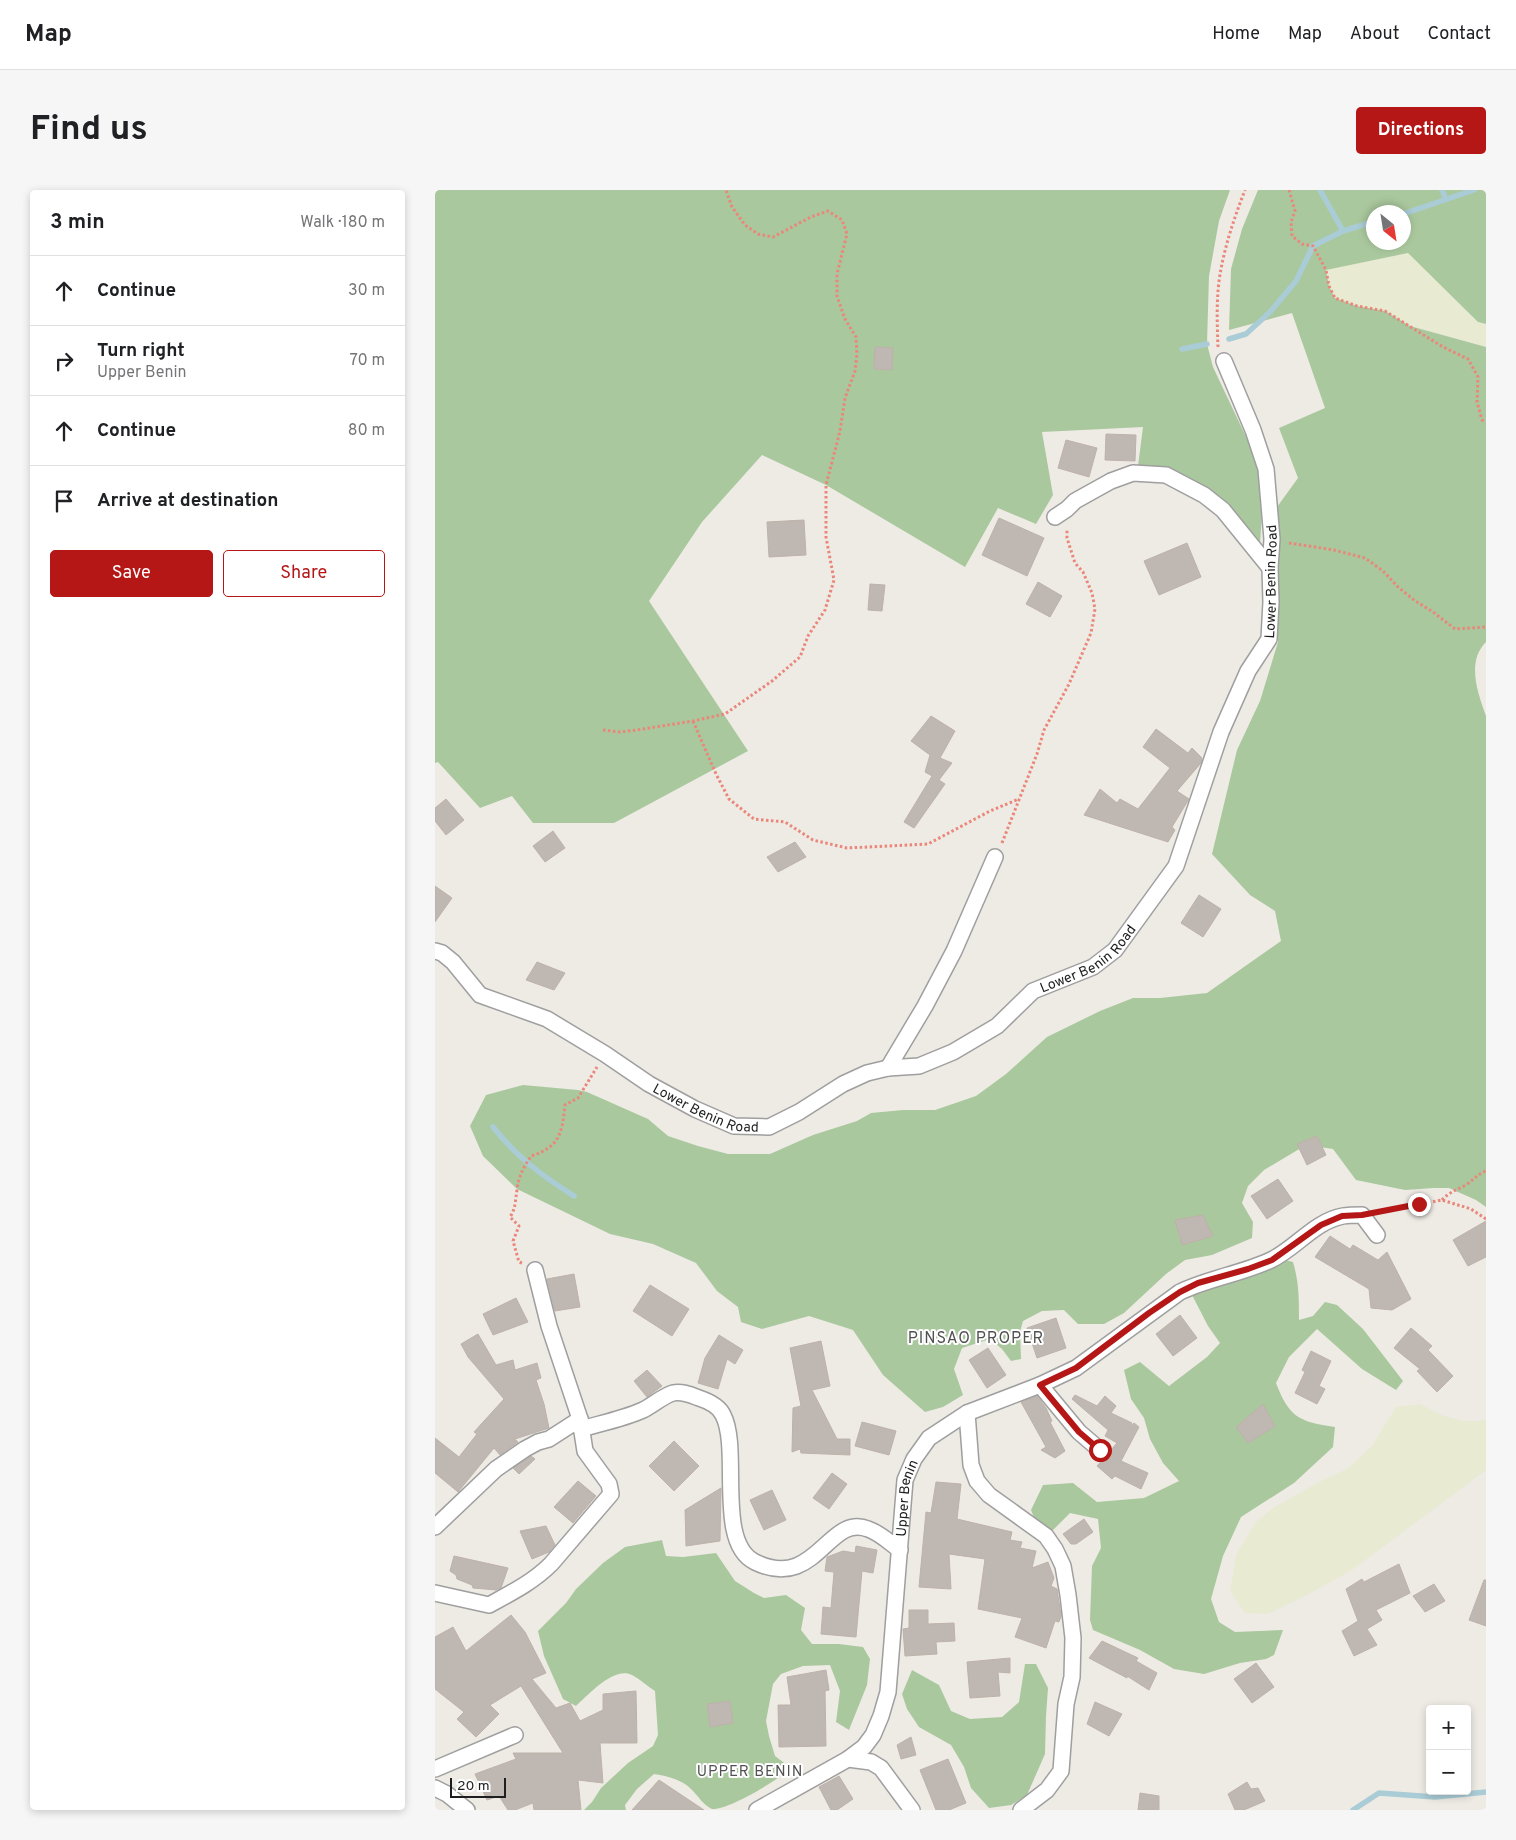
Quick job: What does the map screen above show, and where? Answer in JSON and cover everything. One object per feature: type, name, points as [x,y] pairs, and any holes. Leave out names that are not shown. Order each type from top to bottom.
[{"type":"street","name":"Lower Benin Road","points":[[435,951],[442,953],[453,962],[480,995],[547,1019],[605,1054],[649,1084],[695,1109],[733,1126],[769,1127],[799,1112],[843,1084],[867,1073],[888,1068],[919,1066],[953,1052],[997,1026],[1033,992],[1093,967],[1115,950],[1176,866],[1221,732],[1248,671],[1269,639],[1272,540],[1266,469],[1253,430],[1224,361]]},
{"type":"street","points":[[1061,513],[1075,501],[1118,478],[1133,473],[1165,475],[1205,495],[1223,510],[1270,568]]},
{"type":"street","points":[[888,1068],[925,1006],[950,959],[995,857]]},
{"type":"street","points":[[1362,1215],[1377,1235]]},
{"type":"street","name":"Upper Benin","points":[[757,1810],[848,1759],[864,1747],[873,1735],[888,1692],[905,1480],[914,1458],[929,1438],[967,1413],[1040,1385],[1076,1368],[1180,1292],[1198,1283],[1272,1260],[1321,1225],[1342,1216],[1362,1215]]},
{"type":"street","points":[[435,1593],[489,1605],[540,1575],[561,1554],[611,1494],[609,1484],[585,1451],[581,1424],[549,1326],[535,1270]]},
{"type":"street","points":[[1040,1385],[1074,1426],[1100,1450]]},
{"type":"street","points":[[435,1527],[496,1470],[538,1442],[581,1424],[623,1418],[673,1394],[685,1393],[716,1406],[723,1415],[729,1442],[733,1524],[737,1543],[744,1554],[753,1562],[776,1570],[800,1566],[840,1532],[853,1527],[867,1528],[900,1550]]},
{"type":"street","points":[[967,1413],[971,1465],[977,1481],[989,1495],[1046,1536],[1063,1566],[1068,1595],[1073,1638],[1072,1677],[1066,1704],[1061,1771],[1047,1790],[1021,1810]]},
{"type":"street","points":[[435,1769],[515,1734]]},
{"type":"street","points":[[848,1759],[871,1762],[881,1768],[912,1810]]},
{"type":"street","points":[[435,1788],[447,1794],[467,1810]]},
{"type":"path","points":[[603,730],[620,732],[693,722],[725,714],[772,681],[800,657],[808,636],[825,610],[834,580],[826,537],[826,485],[840,431],[845,398],[855,371],[857,354],[856,337],[845,319],[837,296],[837,274],[847,234],[842,220],[828,211],[811,217],[773,237],[758,234],[745,224],[732,208],[726,190]]},
{"type":"path","points":[[1224,361],[1218,347],[1217,321],[1221,270],[1232,226],[1245,190]]},
{"type":"path","points":[[1289,190],[1295,211],[1291,222],[1292,236],[1302,244],[1313,246],[1326,270],[1329,286],[1335,298],[1357,306],[1385,311],[1443,347],[1468,359],[1478,377],[1477,402],[1482,420],[1486,422]]},
{"type":"path","points":[[995,857],[1008,830],[1037,754],[1044,730],[1069,684],[1091,633],[1095,609],[1092,593],[1083,572],[1075,563],[1061,513]]},
{"type":"path","points":[[1272,540],[1334,550],[1365,558],[1383,571],[1403,592],[1455,629],[1486,627]]},
{"type":"path","points":[[693,722],[729,799],[754,819],[785,822],[813,840],[847,848],[928,844],[991,811],[1019,799]]},
{"type":"path","points":[[535,1270],[519,1262],[513,1241],[519,1226],[510,1218],[515,1210],[521,1173],[531,1156],[545,1152],[556,1143],[563,1126],[565,1105],[578,1098],[605,1054]]},
{"type":"path","points":[[1442,1200],[1448,1194],[1466,1185],[1479,1174],[1486,1171]]},
{"type":"path","points":[[1362,1215],[1442,1200],[1471,1209],[1486,1218]]},
{"type":"green space","points":[[435,190],[1230,190],[1219,221],[1209,276],[1207,344],[1213,367],[1257,460],[1262,513],[1260,544],[1228,505],[1210,489],[1169,467],[1138,466],[1143,427],[1042,432],[1053,495],[1036,524],[998,508],[965,567],[826,485],[762,455],[702,522],[649,601],[748,751],[614,823],[533,823],[512,796],[480,808],[438,762],[435,763]]},
{"type":"green space","points":[[1258,190],[1486,190],[1486,324],[1478,322],[1408,253],[1326,270],[1329,286],[1335,298],[1357,306],[1385,311],[1410,326],[1486,347],[1486,642],[1476,659],[1475,678],[1486,716],[1486,1207],[1476,1200],[1449,1188],[1405,1190],[1356,1180],[1333,1149],[1306,1145],[1264,1170],[1248,1186],[1242,1203],[1253,1222],[1252,1238],[1212,1255],[1185,1260],[1166,1274],[1124,1313],[1104,1324],[1078,1324],[1064,1310],[1042,1311],[1023,1321],[1020,1332],[1021,1359],[1011,1361],[1002,1349],[990,1339],[962,1348],[954,1369],[963,1395],[943,1407],[925,1412],[883,1375],[853,1330],[809,1316],[762,1329],[741,1322],[738,1307],[717,1291],[696,1263],[653,1244],[610,1234],[517,1189],[483,1156],[470,1126],[486,1095],[523,1085],[578,1090],[587,1092],[648,1119],[668,1136],[698,1146],[728,1154],[770,1154],[813,1135],[857,1121],[871,1113],[935,1110],[976,1096],[1006,1074],[1047,1037],[1100,1011],[1133,998],[1160,998],[1207,993],[1281,941],[1275,911],[1250,895],[1212,854],[1237,750],[1260,701],[1278,642],[1277,507],[1298,478],[1279,428],[1325,408],[1292,313],[1229,330],[1231,269],[1242,229]]},
{"type":"green space","points":[[1408,253],[1478,322],[1486,324],[1486,347],[1410,326],[1385,311],[1357,306],[1335,298],[1329,286],[1326,270]]},
{"type":"green space","points":[[1281,1259],[1293,1262],[1298,1284],[1299,1320],[1313,1316],[1325,1302],[1337,1305],[1363,1329],[1403,1381],[1396,1390],[1362,1369],[1317,1329],[1289,1357],[1276,1383],[1281,1394],[1291,1411],[1297,1416],[1312,1423],[1335,1427],[1333,1447],[1294,1483],[1241,1517],[1223,1556],[1211,1599],[1219,1622],[1235,1632],[1283,1630],[1274,1655],[1266,1659],[1240,1663],[1204,1674],[1174,1669],[1140,1650],[1093,1630],[1090,1620],[1092,1566],[1101,1548],[1098,1519],[1070,1513],[1051,1532],[1038,1527],[1031,1510],[1043,1485],[1073,1483],[1097,1502],[1144,1498],[1179,1481],[1163,1463],[1150,1439],[1144,1418],[1131,1399],[1124,1370],[1140,1362],[1169,1386],[1207,1357],[1220,1343],[1208,1326],[1192,1295]]},
{"type":"green space","points":[[1420,1404],[1441,1415],[1462,1421],[1486,1419],[1486,1470],[1352,1570],[1268,1614],[1245,1613],[1230,1591],[1236,1555],[1255,1523],[1273,1508],[1317,1483],[1347,1469],[1372,1446],[1396,1407]]},
{"type":"green space","points":[[662,1540],[666,1556],[683,1557],[716,1553],[735,1581],[754,1593],[764,1598],[786,1595],[805,1608],[801,1630],[812,1644],[839,1644],[863,1647],[870,1659],[867,1685],[849,1730],[836,1722],[840,1691],[830,1665],[803,1666],[781,1674],[773,1684],[766,1721],[775,1756],[791,1768],[765,1787],[730,1805],[712,1809],[680,1781],[654,1774],[637,1789],[625,1805],[626,1810],[584,1810],[601,1788],[628,1763],[653,1746],[658,1735],[655,1691],[638,1678],[625,1673],[602,1683],[576,1706],[563,1699],[544,1656],[538,1631],[566,1603],[576,1589],[603,1563],[625,1547]]},
{"type":"green space","points":[[1025,1664],[1036,1664],[1048,1688],[1045,1754],[1027,1795],[1011,1805],[989,1808],[971,1788],[964,1767],[951,1745],[919,1727],[907,1709],[902,1694],[912,1670],[939,1685],[951,1711],[970,1719],[1002,1717],[1019,1702]]},
{"type":"building","points":[[875,347],[893,348],[892,370],[874,369]]},
{"type":"building","points":[[1106,434],[1136,435],[1135,461],[1105,460]]},
{"type":"building","points":[[1066,440],[1097,448],[1089,477],[1058,468]]},
{"type":"building","points":[[999,518],[1044,538],[1027,576],[982,555]]},
{"type":"building","points":[[804,520],[806,555],[769,557],[767,522]]},
{"type":"building","points":[[1187,543],[1201,577],[1159,595],[1144,561]]},
{"type":"building","points":[[1038,582],[1062,596],[1050,617],[1026,604]]},
{"type":"building","points":[[870,584],[885,585],[882,611],[868,610]]},
{"type":"building","points":[[931,716],[955,731],[940,758],[952,763],[939,780],[945,784],[914,828],[904,822],[932,776],[925,772],[930,755],[911,741]]},
{"type":"building","points":[[1156,729],[1188,753],[1192,748],[1202,758],[1201,763],[1177,791],[1189,799],[1172,827],[1175,830],[1168,842],[1084,815],[1100,789],[1117,803],[1120,799],[1138,809],[1170,768],[1143,747]]},
{"type":"building","points":[[446,799],[464,820],[446,835],[435,821],[435,808]]},
{"type":"building","points":[[553,831],[565,848],[545,862],[533,846]]},
{"type":"building","points":[[795,842],[806,857],[778,872],[767,857]]},
{"type":"building","points":[[435,886],[452,898],[435,922]]},
{"type":"building","points":[[1199,895],[1221,909],[1203,937],[1181,923]]},
{"type":"building","points":[[537,962],[565,973],[554,990],[526,980]]},
{"type":"building","points":[[1317,1136],[1326,1155],[1307,1165],[1297,1144]]},
{"type":"building","points":[[1278,1179],[1293,1201],[1267,1219],[1251,1196]]},
{"type":"building","points":[[1203,1215],[1213,1236],[1182,1245],[1175,1220]]},
{"type":"building","points":[[1486,1221],[1486,1257],[1468,1266],[1453,1240]]},
{"type":"building","points":[[1330,1236],[1350,1249],[1353,1245],[1378,1260],[1387,1252],[1411,1299],[1392,1310],[1371,1308],[1369,1289],[1315,1257]]},
{"type":"building","points":[[574,1274],[580,1307],[555,1311],[547,1279]]},
{"type":"building","points":[[650,1285],[689,1309],[672,1336],[633,1311]]},
{"type":"building","points":[[516,1298],[528,1322],[493,1335],[483,1314]]},
{"type":"building","points":[[1180,1315],[1197,1338],[1173,1356],[1156,1334]]},
{"type":"building","points":[[1056,1318],[1066,1348],[1037,1358],[1027,1328]]},
{"type":"building","points":[[1411,1328],[1432,1346],[1428,1350],[1453,1376],[1437,1392],[1417,1371],[1420,1369],[1394,1348]]},
{"type":"building","points":[[478,1334],[496,1365],[513,1360],[515,1370],[537,1363],[541,1378],[536,1380],[549,1428],[515,1439],[518,1442],[500,1455],[494,1448],[458,1492],[435,1473],[435,1438],[459,1457],[477,1434],[474,1432],[504,1399],[468,1357],[461,1344]]},
{"type":"building","points":[[719,1335],[743,1350],[735,1364],[727,1359],[718,1389],[698,1383],[705,1358]]},
{"type":"building","points":[[821,1341],[830,1386],[812,1390],[837,1439],[850,1439],[850,1455],[801,1453],[800,1449],[792,1452],[793,1408],[801,1406],[790,1348]]},
{"type":"building","points":[[988,1348],[1006,1375],[987,1388],[969,1360]]},
{"type":"building","points":[[1311,1351],[1331,1361],[1319,1386],[1325,1389],[1317,1404],[1295,1393],[1305,1372],[1302,1370]]},
{"type":"building","points":[[647,1370],[662,1386],[647,1397],[634,1381]]},
{"type":"building","points":[[1075,1395],[1097,1406],[1105,1396],[1116,1406],[1111,1413],[1132,1423],[1130,1428],[1134,1423],[1139,1427],[1121,1461],[1148,1473],[1141,1489],[1115,1476],[1112,1479],[1097,1466],[1117,1443],[1105,1436],[1108,1430],[1072,1399]]},
{"type":"building","points":[[1037,1396],[1046,1408],[1052,1421],[1050,1422],[1065,1451],[1055,1458],[1041,1450],[1046,1447],[1021,1402]]},
{"type":"building","points":[[1263,1404],[1275,1426],[1248,1443],[1236,1427]]},
{"type":"building","points":[[862,1422],[896,1431],[889,1455],[855,1446]]},
{"type":"building","points":[[674,1441],[699,1466],[674,1491],[649,1466]]},
{"type":"building","points":[[531,1456],[535,1459],[519,1474],[513,1468]]},
{"type":"building","points":[[832,1473],[847,1484],[829,1509],[813,1498]]},
{"type":"building","points":[[578,1481],[596,1496],[573,1523],[554,1507]]},
{"type":"building","points":[[936,1482],[961,1484],[957,1519],[1012,1532],[1010,1540],[1022,1542],[1020,1548],[1036,1551],[1032,1568],[1048,1562],[1054,1578],[1051,1586],[1057,1589],[1061,1616],[1059,1622],[1055,1621],[1046,1648],[1015,1637],[1022,1618],[978,1609],[985,1559],[949,1554],[951,1589],[919,1587],[926,1512],[931,1513]]},
{"type":"building","points":[[721,1488],[720,1541],[686,1546],[685,1510]]},
{"type":"building","points":[[772,1490],[786,1520],[764,1530],[750,1500]]},
{"type":"building","points":[[1084,1519],[1093,1532],[1076,1544],[1071,1544],[1063,1534]]},
{"type":"building","points":[[546,1526],[555,1545],[549,1552],[532,1559],[520,1531]]},
{"type":"building","points":[[856,1546],[877,1550],[873,1573],[862,1571],[856,1637],[821,1634],[823,1607],[831,1608],[834,1572],[825,1571],[827,1557],[843,1551],[855,1553]]},
{"type":"building","points":[[454,1556],[508,1568],[501,1588],[496,1590],[473,1588],[472,1585],[457,1579],[456,1575],[450,1571]]},
{"type":"building","points":[[1399,1564],[1410,1593],[1376,1610],[1382,1620],[1367,1629],[1377,1645],[1354,1656],[1342,1631],[1358,1621],[1346,1589],[1362,1579],[1364,1582]]},
{"type":"building","points":[[1484,1580],[1486,1580],[1486,1626],[1469,1620]]},
{"type":"building","points":[[1434,1584],[1445,1601],[1425,1612],[1413,1596]]},
{"type":"building","points":[[909,1610],[928,1610],[928,1624],[954,1623],[955,1641],[936,1642],[937,1654],[905,1656],[903,1629],[909,1628]]},
{"type":"building","points":[[511,1615],[525,1632],[546,1673],[532,1679],[556,1708],[570,1703],[580,1721],[603,1710],[603,1694],[636,1691],[637,1743],[600,1743],[603,1783],[578,1780],[581,1810],[534,1810],[533,1803],[515,1810],[508,1810],[499,1796],[487,1800],[475,1774],[516,1759],[513,1753],[563,1753],[521,1686],[490,1705],[499,1714],[476,1737],[457,1719],[464,1712],[435,1689],[435,1637],[453,1627],[466,1651]]},
{"type":"building","points":[[1102,1641],[1138,1658],[1136,1661],[1157,1673],[1149,1690],[1127,1676],[1127,1678],[1089,1658]]},
{"type":"building","points":[[1010,1658],[1010,1673],[998,1672],[1000,1696],[970,1698],[967,1662]]},
{"type":"building","points":[[1256,1663],[1274,1687],[1252,1703],[1234,1679]]},
{"type":"building","points":[[826,1670],[829,1690],[825,1691],[826,1746],[779,1747],[778,1705],[791,1705],[787,1677]]},
{"type":"building","points":[[730,1701],[733,1723],[710,1727],[707,1704]]},
{"type":"building","points":[[1095,1702],[1122,1714],[1109,1736],[1087,1724]]},
{"type":"building","points":[[911,1737],[916,1755],[901,1759],[897,1745]]},
{"type":"building","points":[[948,1759],[966,1803],[949,1810],[936,1810],[920,1770]]},
{"type":"building","points":[[839,1776],[853,1799],[837,1810],[831,1810],[819,1787]]},
{"type":"building","points":[[659,1780],[704,1810],[632,1810]]},
{"type":"building","points":[[1247,1782],[1251,1789],[1258,1788],[1265,1801],[1244,1810],[1235,1810],[1228,1794]]},
{"type":"building","points":[[1140,1793],[1159,1796],[1159,1810],[1138,1810]]},
{"type":"waterway","points":[[1320,190],[1343,231]]},
{"type":"waterway","points":[[1442,190],[1446,199]]},
{"type":"waterway","points":[[1411,211],[1474,190]]},
{"type":"waterway","points":[[1229,339],[1246,334],[1270,312],[1296,281],[1313,246],[1343,231],[1366,224]]},
{"type":"waterway","points":[[1182,349],[1207,344]]},
{"type":"waterway","points":[[493,1127],[531,1165],[574,1196]]},
{"type":"waterway","points":[[1353,1810],[1379,1793],[1435,1797],[1486,1792]]},
{"type":"district","name":"PINSAO PROPER","points":[[976,1337]]},
{"type":"district","name":"UPPER BENIN","points":[[750,1771]]},
{"type":"route","points":[[1100,1450],[1079,1432],[1040,1385],[1076,1368],[1149,1313],[1180,1292],[1198,1283],[1272,1260],[1321,1225],[1342,1216],[1362,1215],[1419,1204]]}]
